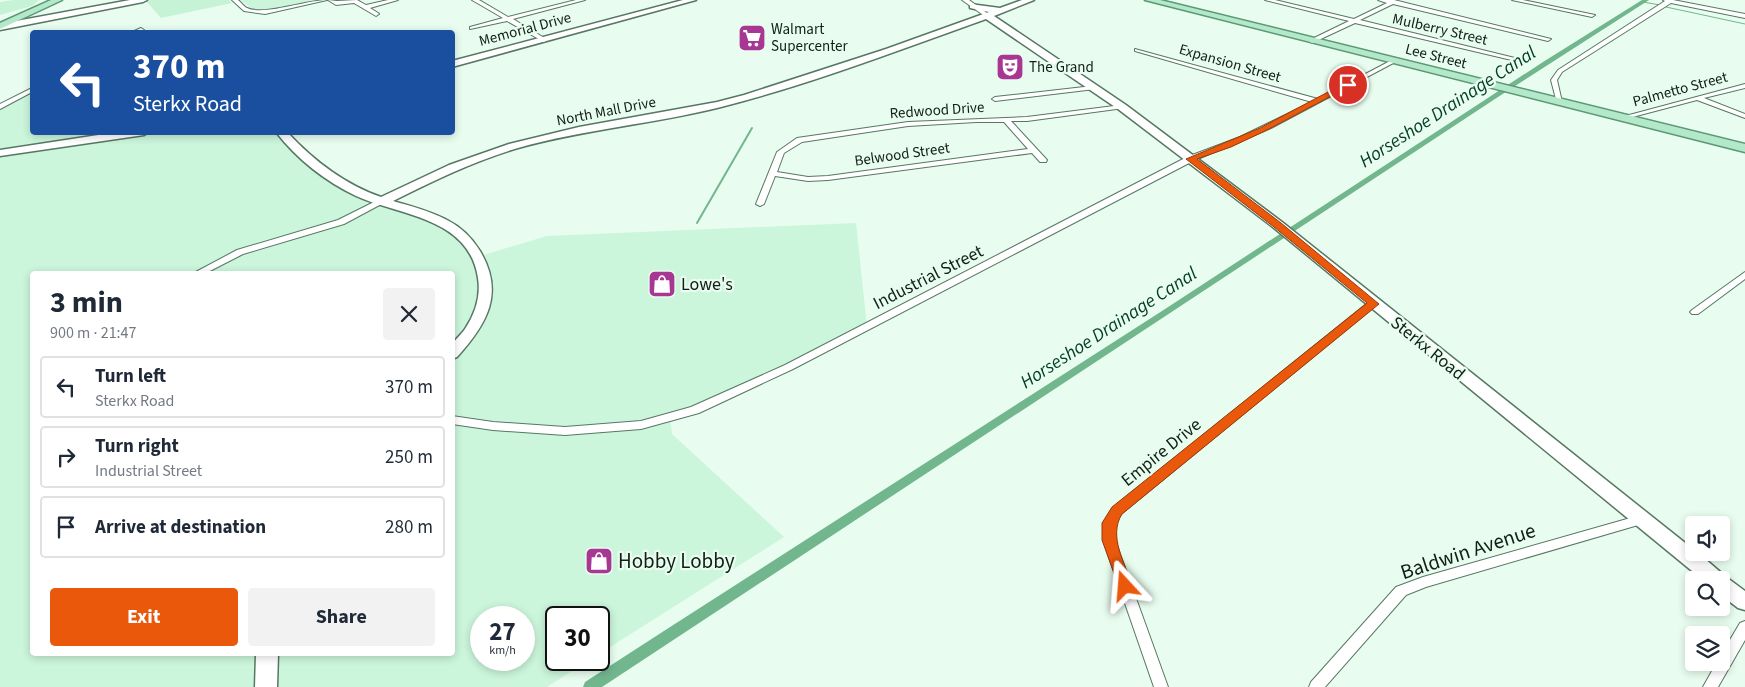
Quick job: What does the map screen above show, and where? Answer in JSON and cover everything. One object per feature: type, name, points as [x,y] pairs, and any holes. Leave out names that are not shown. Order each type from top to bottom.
[{"type":"main road","points":[[0,26],[58,0]]},
{"type":"main road","name":"Lee Street","points":[[1149,0],[1622,118],[1743,146]]},
{"type":"main road","points":[[32,12],[31,17],[46,19]]},
{"type":"street","points":[[0,26],[143,0]]},
{"type":"street","points":[[235,0],[246,10],[266,12],[324,0]]},
{"type":"street","points":[[331,0],[336,2],[355,1],[376,14]]},
{"type":"street","points":[[366,7],[395,0]]},
{"type":"street","points":[[475,0],[544,40]]},
{"type":"street","points":[[472,28],[579,0]]},
{"type":"street","name":"Memorial Drive","points":[[455,63],[692,0]]},
{"type":"street","name":"Sterkx Road","points":[[965,0],[1122,107],[1278,225],[1373,304],[1706,571]]},
{"type":"street","name":"North Mall Drive","points":[[202,271],[240,252],[342,222],[453,167],[513,146],[579,130],[717,105],[748,97],[962,25],[1030,0]]},
{"type":"street","name":"Mulberry Street","points":[[1268,0],[1520,60]]},
{"type":"street","points":[[1381,0],[1548,39]]},
{"type":"street","points":[[1312,41],[1400,0]]},
{"type":"street","points":[[1515,0],[1592,15]]},
{"type":"street","points":[[1559,102],[1554,80],[1560,71],[1668,0],[1745,16]]},
{"type":"street","points":[[973,6],[990,10],[1010,8]]},
{"type":"street","points":[[962,25],[986,24],[1006,29]]},
{"type":"street","name":"Expansion Street","points":[[1137,50],[1318,101]]},
{"type":"street","name":"Industrial Street","points":[[455,420],[493,426],[565,431],[641,425],[695,410],[790,367],[1190,159],[1246,137],[1394,61]]},
{"type":"street","name":"Palmetto Street","points":[[1622,118],[1696,97],[1745,86]]},
{"type":"street","points":[[995,99],[1093,88]]},
{"type":"street","points":[[0,107],[30,91]]},
{"type":"street","points":[[1696,97],[1745,116]]},
{"type":"street","name":"Redwood Drive","points":[[760,204],[781,152],[793,143],[808,138],[926,122],[1043,118],[1122,107]]},
{"type":"street","points":[[1006,120],[1044,160]]},
{"type":"street","points":[[0,153],[123,135]]},
{"type":"street","points":[[284,135],[309,162],[325,175],[361,194],[426,216],[455,229],[476,256],[483,270],[485,290],[478,319],[470,335],[455,351]]},
{"type":"street","name":"Belwood Street","points":[[772,173],[808,178],[828,178],[1035,150]]},
{"type":"street","points":[[1695,312],[1744,276]]},
{"type":"street","name":"Empire Drive","points":[[1161,687],[1110,540],[1109,523],[1117,511],[1373,304]]},
{"type":"street","name":"Baldwin Avenue","points":[[1316,687],[1401,591],[1422,582],[1641,520]]},
{"type":"street","points":[[1730,591],[1745,602]]},
{"type":"street","points":[[1710,687],[1745,627]]},
{"type":"street","points":[[266,687],[267,656]]},
{"type":"shaded area","points":[[39,0],[32,6],[0,15],[0,2]]},
{"type":"shaded area","points":[[229,0],[232,3],[161,18],[146,1]]},
{"type":"shaded area","points":[[241,0],[317,0],[274,10],[257,10],[252,9]]},
{"type":"shaded area","points":[[30,91],[30,135],[283,135],[325,175],[455,229],[477,257],[547,236],[856,223],[867,327],[789,367],[670,417],[672,434],[784,537],[610,647],[610,606],[545,606],[545,671],[572,671],[547,687],[0,687],[0,107]]},
{"type":"waterway","name":"Horseshoe Drainage Canal","points":[[590,687],[1646,0]]},
{"type":"waterway","points":[[1643,2],[1660,5]]},
{"type":"waterway","points":[[1666,7],[1745,24]]},
{"type":"waterway","points":[[697,223],[752,128]]},
{"type":"place","name":"Walmart Supercenter","points":[[752,38]]},
{"type":"place","name":"The Grand","points":[[1010,67]]},
{"type":"place","name":"Lowe's","points":[[662,284]]},
{"type":"place","name":"Hobby Lobby","points":[[599,561]]},
{"type":"route","points":[[1125,586],[1110,540],[1109,523],[1117,511],[1373,304],[1278,225],[1190,159],[1228,145],[1348,85]]}]
